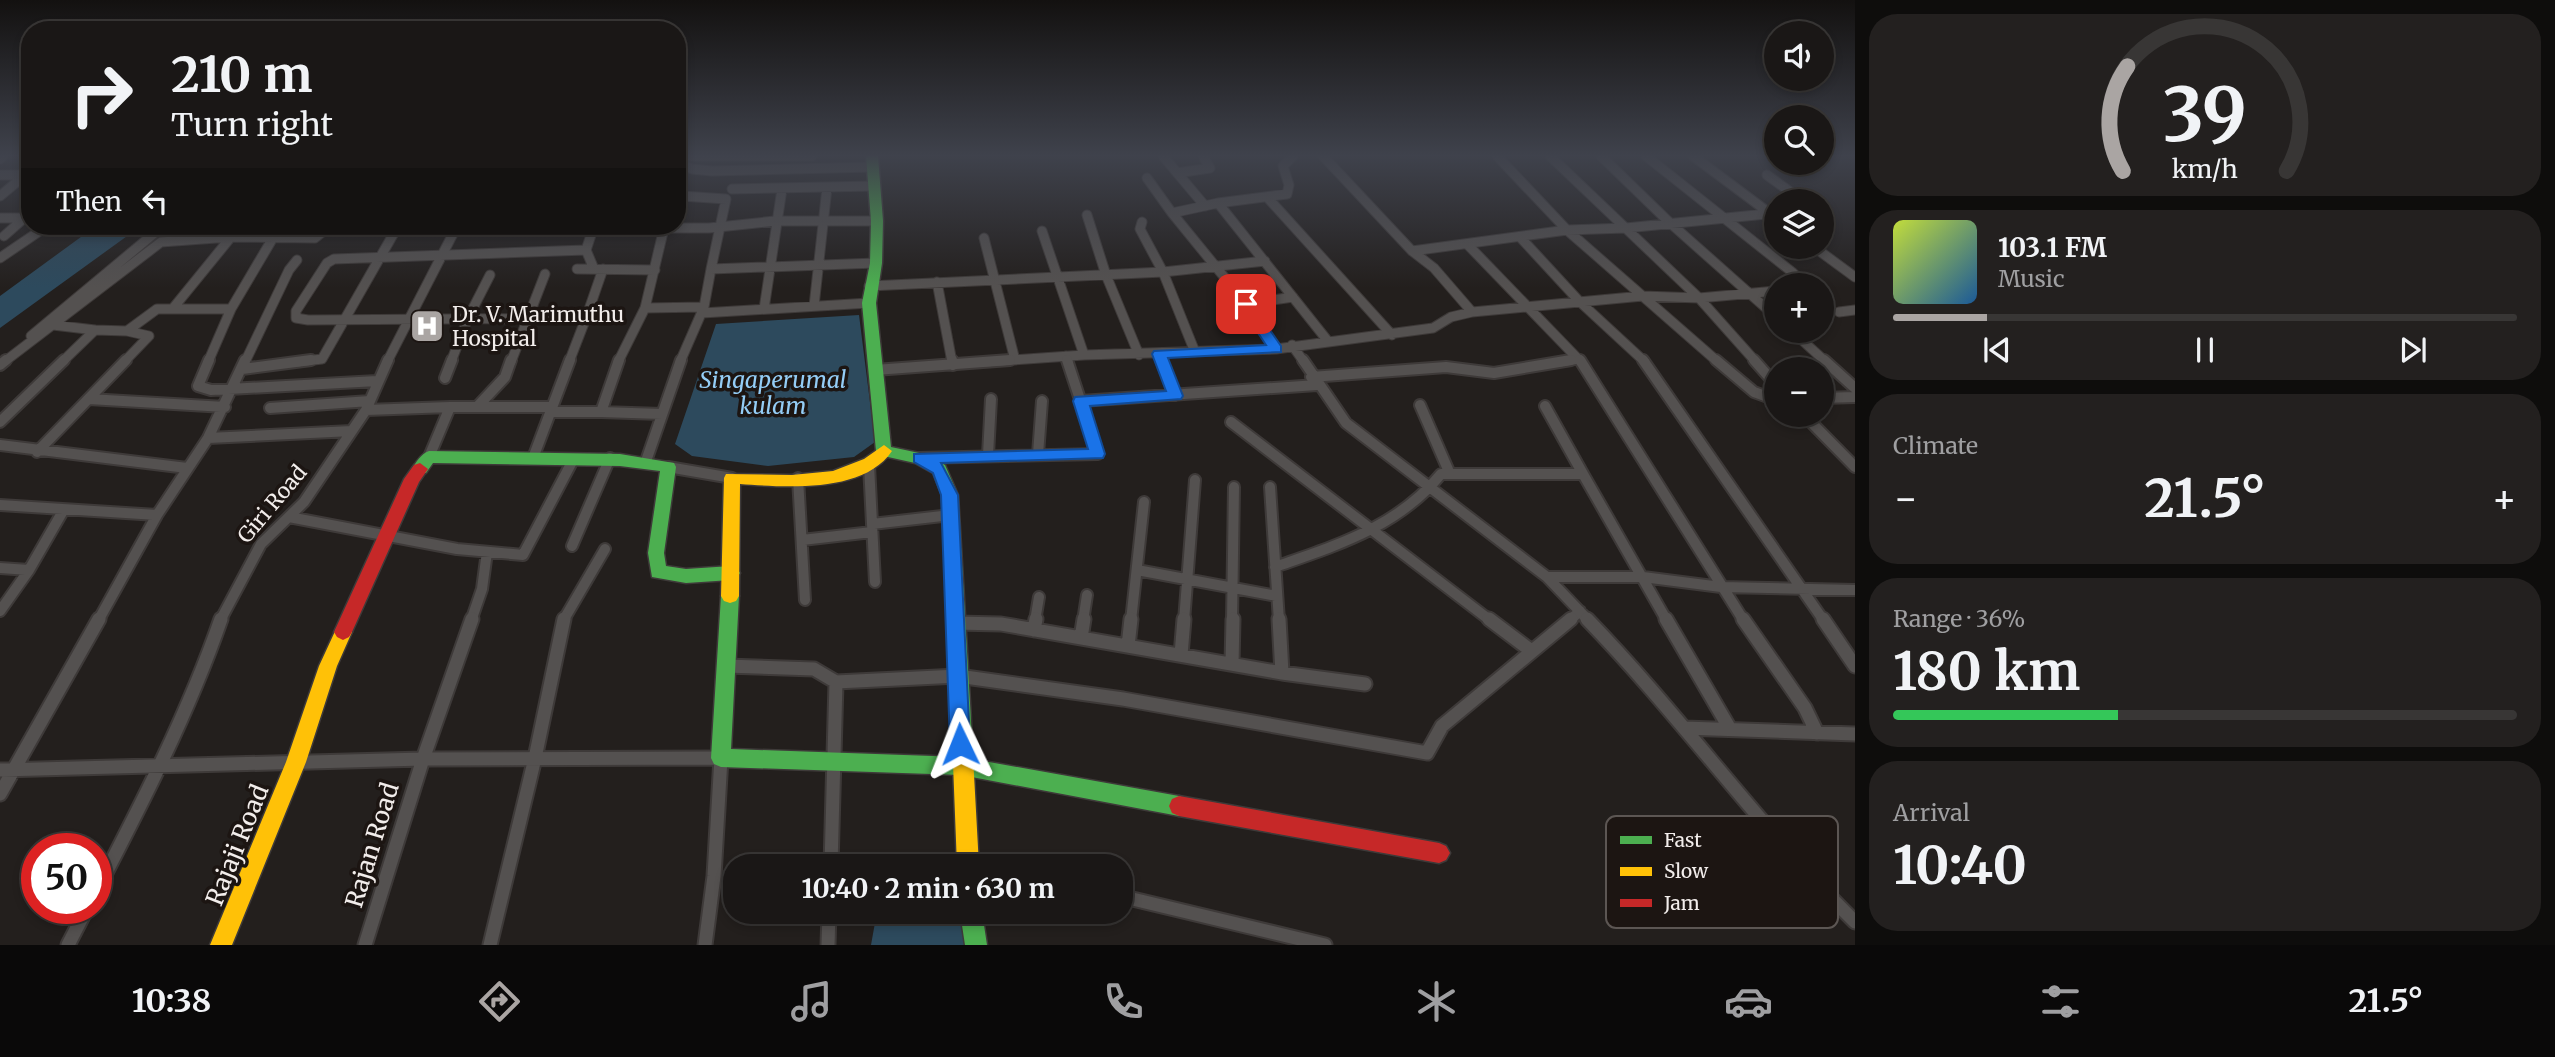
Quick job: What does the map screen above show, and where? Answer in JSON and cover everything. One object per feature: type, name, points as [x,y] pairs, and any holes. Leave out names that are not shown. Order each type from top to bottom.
[{"type":"street","points":[[646,461],[680,362],[703,310],[725,200]]},
{"type":"street","points":[[764,309],[780,200]]},
{"type":"street","points":[[814,306],[826,200]]},
{"type":"street","points":[[876,200],[876,263],[869,286],[869,303],[884,451]]},
{"type":"street","points":[[1163,200],[1215,269],[1246,304],[1276,349]]},
{"type":"street","points":[[1200,200],[1205,206]]},
{"type":"street","points":[[1172,213],[1242,200]]},
{"type":"street","points":[[1270,200],[1392,335]]},
{"type":"street","points":[[1364,200],[1412,251],[1434,268],[1472,312]]},
{"type":"street","points":[[1539,200],[1567,230],[1742,383],[1764,396]]},
{"type":"street","points":[[1597,200],[1699,298],[1764,371]]},
{"type":"street","points":[[1646,200],[1764,306]]},
{"type":"street","points":[[1699,200],[1793,273]]},
{"type":"street","points":[[1218,203],[1327,340]]},
{"type":"street","points":[[1087,215],[1105,275],[1139,355]]},
{"type":"street","points":[[1412,251],[1567,230],[1626,228],[1669,222],[1764,216]]},
{"type":"street","points":[[0,218],[21,217]]},
{"type":"street","points":[[686,228],[775,221],[877,221]]},
{"type":"street","points":[[2,236],[21,222]]},
{"type":"street","points":[[1142,222],[1140,229],[1163,272],[1195,352]]},
{"type":"street","points":[[1042,231],[1084,355]]},
{"type":"street","points":[[0,258],[34,235]]},
{"type":"street","points":[[0,358],[25,342],[43,324],[152,235]]},
{"type":"street","points":[[273,235],[231,309],[198,386],[211,390],[377,381]]},
{"type":"street","points":[[0,365],[55,326],[161,242],[320,235]]},
{"type":"street","points":[[242,369],[319,361],[392,235]]},
{"type":"street","name":"Giri Road","points":[[112,861],[161,765],[204,668],[224,609],[261,544],[304,502],[368,406],[377,381],[452,235]]},
{"type":"street","points":[[586,250],[591,235]]},
{"type":"street","points":[[601,412],[615,368],[645,308],[662,235]]},
{"type":"street","points":[[2,236],[31,237]]},
{"type":"street","points":[[174,307],[230,237]]},
{"type":"street","points":[[1520,237],[1579,301],[1651,368],[1855,666]]},
{"type":"street","points":[[984,239],[1015,360]]},
{"type":"street","points":[[1468,245],[1579,359],[1721,587],[1805,708],[1817,733]]},
{"type":"street","points":[[586,250],[440,257],[343,257],[327,263],[296,311],[296,318],[308,320],[586,318]]},
{"type":"street","points":[[533,458],[586,318],[599,269],[586,250]]},
{"type":"street","points":[[1831,259],[1855,277]]},
{"type":"street","points":[[0,794],[7,770],[157,514],[208,438],[289,270],[297,260]]},
{"type":"street","points":[[869,286],[1215,269],[1265,261]]},
{"type":"street","points":[[711,269],[876,263]]},
{"type":"street","points":[[577,269],[655,270]]},
{"type":"street","points":[[477,407],[505,377],[545,274]]},
{"type":"street","points":[[445,378],[467,320],[490,275]]},
{"type":"street","points":[[937,282],[953,365]]},
{"type":"street","points":[[875,370],[1084,355],[1276,349],[1327,340],[1392,335],[1433,328],[1451,317],[1472,312],[1643,296],[1699,298],[1764,291]]},
{"type":"street","points":[[1246,304],[1293,297]]},
{"type":"street","points":[[645,308],[764,309],[869,303]]},
{"type":"street","points":[[127,331],[149,312],[174,307],[231,309]]},
{"type":"street","points":[[1839,312],[1855,310]]},
{"type":"street","points":[[37,452],[149,336],[127,331],[43,324]]},
{"type":"street","points":[[0,422],[96,330]]},
{"type":"street","points":[[1805,343],[1855,388]]},
{"type":"street","points":[[1292,345],[1314,381],[1346,423],[1430,491],[1547,577],[1633,666],[1757,816]]},
{"type":"street","points":[[1159,354],[1175,396]]},
{"type":"street","points":[[884,451],[919,458],[1098,454],[1066,356]]},
{"type":"street","points":[[1081,401],[1175,396],[1446,367],[1494,373],[1579,359]]},
{"type":"street","points":[[1834,398],[1855,397]]},
{"type":"street","points":[[89,399],[225,407]]},
{"type":"street","points":[[988,456],[991,399]]},
{"type":"street","points":[[1038,454],[1042,401]]},
{"type":"street","points":[[1420,405],[1450,474]]},
{"type":"street","points":[[1545,406],[1730,729]]},
{"type":"street","points":[[450,407],[429,457],[573,460],[610,458],[646,461],[732,478],[798,478],[833,475],[869,466],[884,451]]},
{"type":"street","points":[[270,408],[477,407],[662,414]]},
{"type":"street","points":[[1231,422],[1530,650]]},
{"type":"street","points":[[1816,427],[1855,467]]},
{"type":"street","points":[[208,438],[352,430]]},
{"type":"street","points":[[0,445],[37,452],[187,468]]},
{"type":"street","name":"Rajaji Road","points":[[221,945],[296,762],[328,666],[412,479],[429,457]]},
{"type":"street","points":[[572,546],[610,458]]},
{"type":"street","points":[[919,458],[939,469],[950,495],[967,854]]},
{"type":"street","points":[[289,517],[386,537],[523,555],[573,460]]},
{"type":"street","points":[[869,466],[875,582]]},
{"type":"street","points":[[668,467],[656,553],[658,572],[686,576],[732,573]]},
{"type":"street","points":[[1275,567],[1373,531],[1430,491],[1441,474],[1583,474]]},
{"type":"street","points":[[705,945],[714,876],[732,573],[732,478]]},
{"type":"street","points":[[798,478],[805,600]]},
{"type":"street","points":[[1181,655],[1195,480]]},
{"type":"street","points":[[1270,487],[1282,673]]},
{"type":"street","points":[[1232,664],[1234,488]]},
{"type":"street","points":[[1128,646],[1144,502]]},
{"type":"street","points":[[0,505],[63,511],[157,514]]},
{"type":"street","points":[[0,611],[29,570],[63,511]]},
{"type":"street","points":[[802,540],[951,515]]},
{"type":"street","points":[[490,945],[535,758],[564,618],[605,550]]},
{"type":"street","name":"Rajan Road","points":[[365,945],[423,759],[482,589],[487,552]]},
{"type":"street","points":[[0,568],[29,570]]},
{"type":"street","points":[[1137,570],[1277,596]]},
{"type":"street","points":[[1547,577],[1643,577],[1721,587],[1855,590]]},
{"type":"street","points":[[1081,638],[1087,595]]},
{"type":"street","points":[[1034,630],[1039,597]]},
{"type":"street","points":[[726,666],[814,669],[836,682],[958,676],[1124,699],[1427,753],[1442,726],[1580,611]]},
{"type":"street","points":[[956,623],[1001,624],[1282,673],[1366,684]]},
{"type":"street","points":[[831,854],[836,682]]},
{"type":"street","points":[[1684,727],[1855,734]]},
{"type":"street","points":[[7,770],[535,758],[721,758],[961,766],[1439,853]]},
{"type":"street","points":[[1133,899],[1325,945]]},
{"type":"street","points":[[1838,905],[1855,922]]},
{"type":"street","points":[[68,945],[79,924]]},
{"type":"street","points":[[828,945],[829,924]]},
{"type":"street","points":[[973,924],[976,945]]},
{"type":"water","points":[[84,235],[129,235],[0,328],[0,296]]},
{"type":"water","name":"Singaperumal kulam","points":[[859,315],[875,442],[854,457],[768,466],[692,456],[675,444],[716,324]]},
{"type":"water","points":[[875,924],[967,924],[968,945],[871,945]]},
{"type":"traffic: fast","points":[[875,200],[876,263],[869,303],[884,451],[919,458],[939,469],[950,495],[962,738]]},
{"type":"traffic: fast","points":[[420,469],[429,457],[620,460],[668,467],[656,553],[658,572],[686,576],[731,573]]},
{"type":"traffic: fast","points":[[730,596],[721,758],[961,766],[1179,806]]},
{"type":"traffic: fast","points":[[973,924],[976,945]]},
{"type":"traffic: slow","points":[[730,596],[732,478],[792,481],[833,477],[852,472],[884,451]]},
{"type":"traffic: slow","points":[[221,945],[296,762],[328,666],[343,632]]},
{"type":"traffic: slow","points":[[962,738],[967,854]]},
{"type":"traffic: jam","points":[[343,632],[412,479],[420,469]]},
{"type":"traffic: jam","points":[[1179,806],[1439,853]]},
{"type":"place","name":"Dr. V. Marimuthu Hospital","points":[[427,326]]},
{"type":"route","points":[[960,744],[950,495],[939,469],[919,458],[1098,454],[1081,401],[1175,396],[1159,354],[1276,349],[1246,304]]}]
